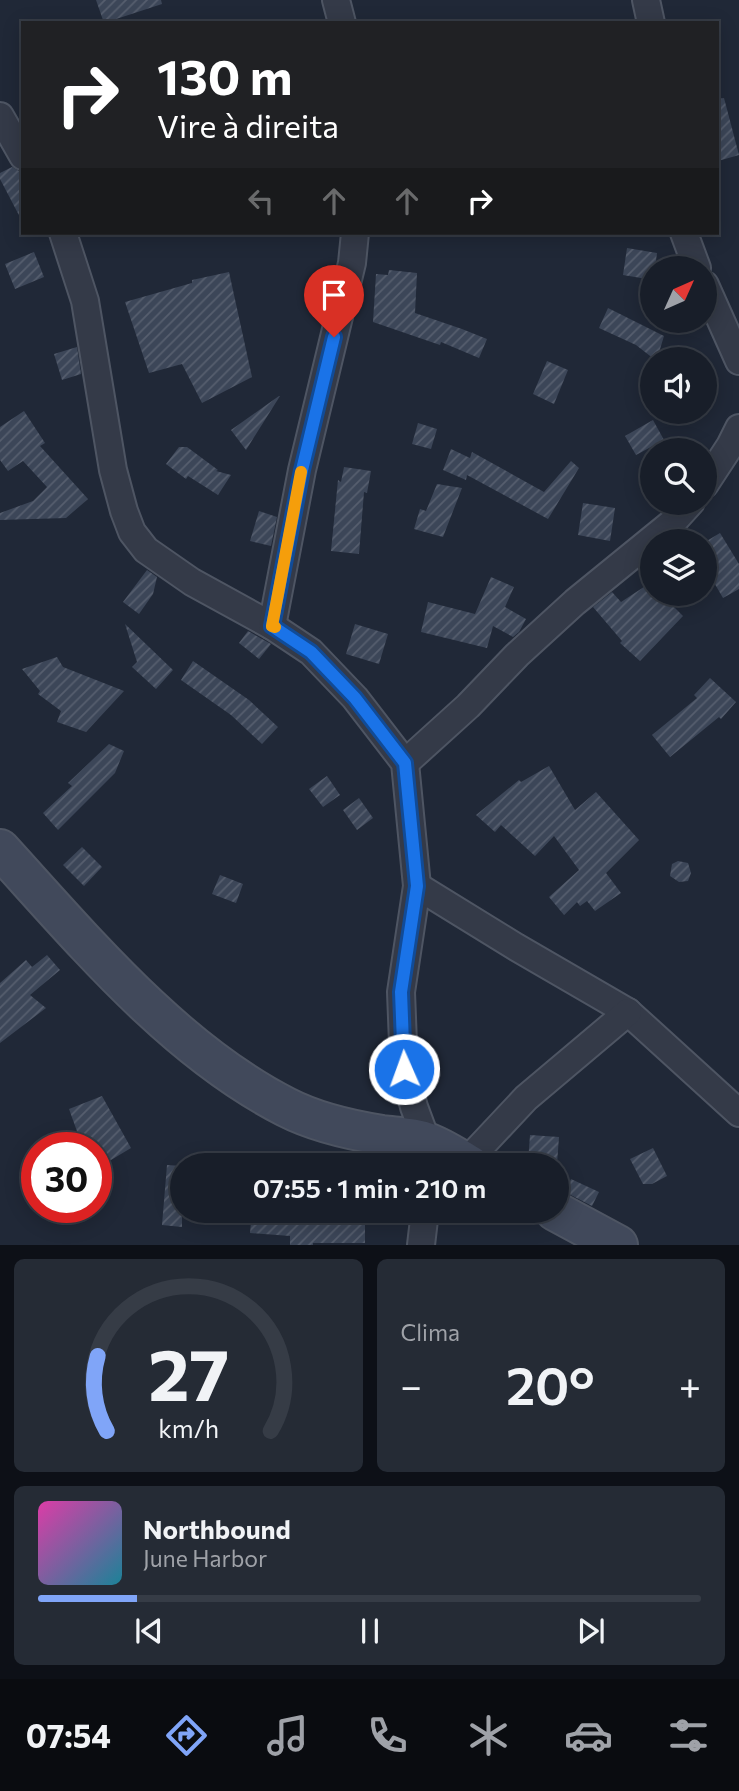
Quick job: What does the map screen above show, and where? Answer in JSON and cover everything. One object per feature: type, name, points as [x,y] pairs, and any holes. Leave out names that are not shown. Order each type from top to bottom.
[{"type":"street","points":[[336,0],[341,21]]},
{"type":"street","points":[[646,0],[651,21]]},
{"type":"street","points":[[0,116],[21,153]]},
{"type":"street","points":[[64,235],[85,301],[113,470],[132,532],[146,550],[192,582],[272,626],[311,652],[355,698],[405,763],[417,886],[401,992],[404,1069],[428,1153]]},
{"type":"street","points":[[272,626],[302,470],[352,263],[355,235]]},
{"type":"street","points":[[685,235],[693,256]]},
{"type":"street","points":[[718,314],[739,361]]},
{"type":"street","points":[[717,466],[739,428]]},
{"type":"street","points":[[405,763],[566,611],[680,515]]},
{"type":"street","points":[[0,849],[86,944],[172,1028],[228,1072],[287,1107],[425,1153]]},
{"type":"street","points":[[417,886],[628,1012],[739,1113]]},
{"type":"street","points":[[478,1153],[526,1098],[628,1012]]},
{"type":"street","points":[[569,1219],[618,1245]]},
{"type":"street","points":[[421,1245],[424,1223]]},
{"type":"building","points":[[96,0],[161,0],[162,4],[103,21]]},
{"type":"building","points":[[724,98],[739,155],[719,161],[719,99]]},
{"type":"building","points":[[12,167],[21,174],[21,219],[0,179],[0,173]]},
{"type":"building","points":[[627,248],[657,253],[657,256],[640,256],[640,278],[623,275]]},
{"type":"building","points":[[34,252],[44,277],[15,289],[5,264]]},
{"type":"building","points":[[389,270],[417,273],[415,313],[487,339],[479,358],[441,342],[440,345],[373,322],[376,274],[388,275]]},
{"type":"building","points":[[229,272],[252,377],[202,403],[182,364],[149,373],[125,302],[192,283],[192,280]]},
{"type":"building","points":[[608,308],[640,324],[640,333],[658,333],[664,336],[661,347],[640,348],[599,328]]},
{"type":"building","points":[[77,347],[81,374],[62,380],[54,354]]},
{"type":"building","points":[[547,361],[568,370],[554,404],[533,394]]},
{"type":"building","points":[[280,396],[246,450],[231,430]]},
{"type":"building","points":[[24,411],[45,443],[40,446],[88,499],[66,518],[0,520],[0,513],[33,501],[47,487],[23,461],[8,471],[0,460],[0,427]]},
{"type":"building","points":[[418,423],[437,429],[431,449],[412,444]]},
{"type":"building","points":[[646,424],[655,424],[663,438],[640,438],[640,453],[636,455],[625,436]]},
{"type":"building","points":[[179,447],[187,447],[218,470],[216,471],[231,475],[218,495],[188,476],[186,479],[166,464]]},
{"type":"building","points":[[451,449],[470,458],[472,452],[544,492],[571,461],[579,468],[548,519],[467,475],[466,480],[443,470]]},
{"type":"building","points":[[344,467],[371,471],[367,493],[364,492],[359,554],[331,551],[338,480],[341,482]]},
{"type":"building","points":[[437,484],[462,488],[443,537],[414,529],[420,509],[426,511]]},
{"type":"building","points":[[583,503],[615,508],[610,541],[578,535]]},
{"type":"building","points":[[259,511],[277,517],[271,546],[250,541]]},
{"type":"building","points":[[720,533],[739,564],[739,589],[723,598],[717,588],[717,535]]},
{"type":"building","points":[[147,570],[157,577],[153,594],[139,614],[123,602]]},
{"type":"building","points":[[491,577],[514,587],[505,607],[526,619],[513,637],[493,626],[487,648],[421,632],[428,602],[475,614]]},
{"type":"building","points":[[640,590],[640,606],[673,606],[683,616],[640,661],[620,643],[622,641],[593,607],[612,592],[621,602]]},
{"type":"building","points":[[125,624],[173,670],[156,689],[132,667],[137,662]]},
{"type":"building","points":[[355,624],[388,634],[379,664],[346,654]]},
{"type":"building","points":[[248,631],[271,644],[259,659],[239,643]]},
{"type":"building","points":[[57,657],[63,667],[124,691],[86,732],[57,722],[61,711],[38,694],[40,691],[22,669]]},
{"type":"building","points":[[193,661],[249,700],[278,727],[262,744],[231,715],[181,680]]},
{"type":"building","points":[[710,678],[736,702],[721,719],[719,717],[670,757],[652,735],[697,698],[694,695]]},
{"type":"building","points":[[109,744],[124,751],[115,773],[58,830],[43,813],[72,786],[68,783]]},
{"type":"building","points":[[549,766],[575,810],[596,792],[639,840],[606,873],[621,893],[595,911],[587,901],[580,906],[577,902],[564,915],[549,897],[579,870],[554,836],[535,856],[501,825],[495,832],[476,815],[519,780],[521,782]]},
{"type":"building","points":[[327,776],[340,795],[323,807],[309,789]]},
{"type":"building","points":[[359,798],[373,818],[357,830],[343,810]]},
{"type":"building","points":[[82,847],[102,867],[84,886],[63,865]]},
{"type":"building","points":[[678,861],[688,863],[691,873],[688,881],[679,882],[670,876],[672,864]]},
{"type":"building","points":[[220,875],[243,884],[236,903],[212,894]]},
{"type":"building","points":[[47,955],[60,970],[30,995],[46,1008],[0,1043],[0,983],[26,960],[32,967]]},
{"type":"building","points":[[102,1096],[131,1148],[112,1159],[112,1132],[77,1132],[69,1109]]},
{"type":"building","points":[[530,1135],[559,1137],[558,1153],[529,1153]]},
{"type":"building","points":[[653,1148],[667,1176],[652,1184],[643,1184],[630,1159]]},
{"type":"building","points":[[167,1165],[170,1165],[170,1223],[182,1223],[182,1227],[162,1225]]},
{"type":"building","points":[[571,1179],[599,1192],[592,1206],[569,1194]]},
{"type":"building","points":[[251,1223],[365,1223],[365,1243],[290,1245],[290,1236],[250,1233]]},
{"type":"slow traffic","points":[[275,627],[272,626],[301,472]]},
{"type":"route","points":[[334,337],[309,436],[272,626],[311,652],[355,698],[405,763],[417,886],[401,992],[404,1069]]}]
